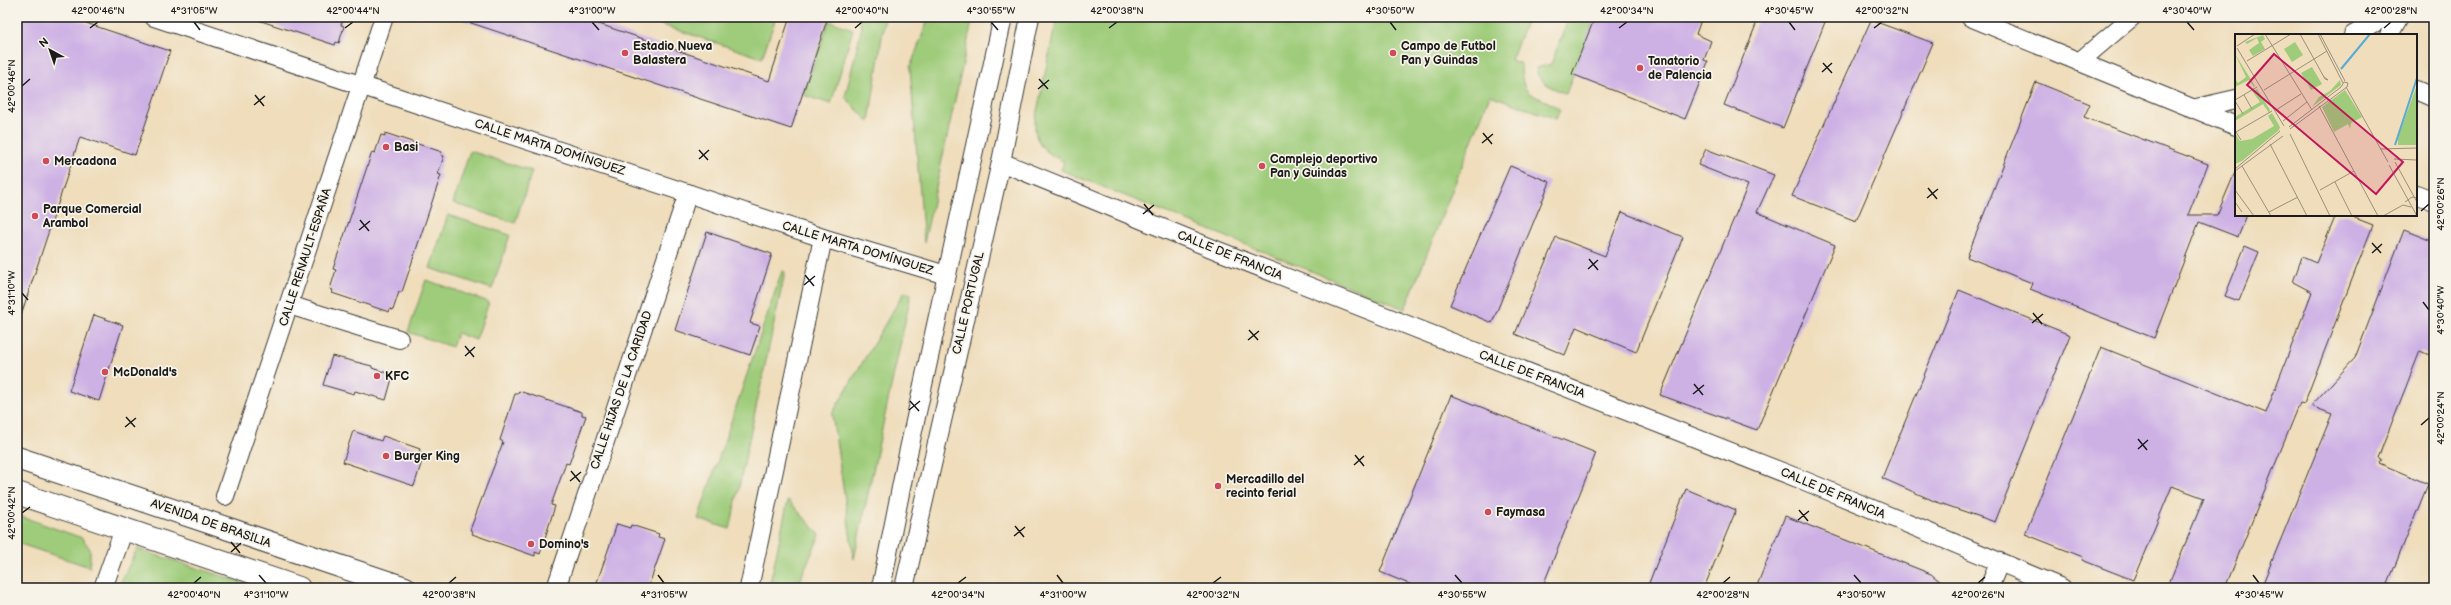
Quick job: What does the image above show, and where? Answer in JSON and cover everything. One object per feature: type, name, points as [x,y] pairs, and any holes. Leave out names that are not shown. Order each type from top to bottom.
[{"type":"main road","name":"AVENIDA DE BRASILIA","points":[[17,458],[405,588]]},
{"type":"main road","points":[[17,493],[299,588]]},
{"type":"street","name":"CALLE MARTA DOMÍNGUEZ","points":[[154,17],[361,84],[823,238],[946,275]]},
{"type":"street","name":"CALLE RENAULT-ESPAÑA","points":[[225,496],[384,17]]},
{"type":"street","points":[[882,588],[946,275],[1003,17]]},
{"type":"street","name":"CALLE PORTUGAL","points":[[904,588],[1001,162],[1030,17]]},
{"type":"street","points":[[1970,17],[2235,126]]},
{"type":"street","points":[[2079,62],[2132,17]]},
{"type":"street","points":[[2355,34],[2384,17]]},
{"type":"street","points":[[2390,34],[2400,17]]},
{"type":"street","points":[[2417,90],[2434,98]]},
{"type":"street","points":[[2192,109],[2235,99]]},
{"type":"street","name":"CALLE DE FRANCIA","points":[[1001,162],[1216,250],[1805,481],[2062,588]]},
{"type":"street","name":"CALLE HIJAS DE LA CARIDAD","points":[[556,588],[688,193]]},
{"type":"street","points":[[2417,194],[2434,201]]},
{"type":"street","points":[[749,588],[823,238]]},
{"type":"street","points":[[289,305],[399,339]]},
{"type":"street","points":[[103,588],[124,529]]},
{"type":"street","points":[[1989,588],[1999,563]]},
{"type":"green space","name":"Estadio Nueva Balastera","points":[[638,17],[776,17],[762,58]]},
{"type":"green space","points":[[860,17],[885,17],[869,122],[845,97],[861,31]]},
{"type":"green space","points":[[929,17],[973,17],[924,243],[910,68]]},
{"type":"green space","name":"Complejo deportivo Pan y Guindas","points":[[1057,17],[1528,17],[1511,60],[1521,64],[1524,85],[1527,91],[1552,104],[1560,110],[1556,119],[1490,95],[1405,309],[1061,170],[1064,162],[1046,151],[1038,142],[1035,129],[1035,121]]},
{"type":"green space","points":[[1569,17],[1595,17],[1566,94],[1546,84],[1540,78],[1536,68],[1551,64]]},
{"type":"green space","points":[[829,21],[853,29],[831,104],[803,95]]},
{"type":"green space","points":[[470,151],[532,171],[515,223],[453,203]]},
{"type":"green space","points":[[448,215],[510,235],[492,289],[430,268]]},
{"type":"green space","points":[[782,271],[785,272],[730,529],[698,519]]},
{"type":"green space","points":[[426,280],[489,302],[476,340],[457,333],[452,347],[408,332]]},
{"type":"green space","points":[[904,292],[911,294],[854,559],[832,414]]},
{"type":"green space","points":[[788,500],[820,535],[796,588],[769,588]]},
{"type":"green space","points":[[17,515],[82,538],[90,549],[90,567],[17,543]]},
{"type":"green space","points":[[137,549],[260,588],[118,588]]},
{"type":"building","name":"Parque Comercial Arambol","points":[[17,17],[68,17],[170,51],[135,155],[80,137],[20,318],[17,317]]},
{"type":"building","points":[[259,17],[344,17],[341,25],[344,26],[339,43],[336,42],[335,45],[258,20]]},
{"type":"building","name":"Estadio Nueva Balastera","points":[[463,17],[578,17],[769,81],[790,17],[828,17],[791,129],[462,20]]},
{"type":"building","name":"Tanatorio de Palencia","points":[[1595,17],[1702,17],[1696,34],[1711,41],[1704,60],[1708,62],[1685,119],[1572,74]]},
{"type":"building","points":[[1759,17],[1827,17],[1783,128],[1724,105]]},
{"type":"building","points":[[1871,20],[1933,43],[1856,221],[1792,196]]},
{"type":"building","points":[[2036,82],[2090,104],[2084,117],[2208,164],[2188,215],[2217,215],[2235,172],[2235,216],[2247,216],[2238,237],[2199,222],[2154,338],[2030,289],[2032,283],[1967,257]]},
{"type":"building","points":[[385,133],[442,152],[441,155],[444,156],[438,174],[441,175],[402,292],[399,292],[393,310],[390,309],[389,312],[332,293],[333,290],[330,289],[336,270],[333,269],[372,152],[375,153],[381,135],[385,136]]},
{"type":"building","points":[[1706,149],[1774,175],[1757,212],[1835,245],[1757,430],[1660,395],[1748,185],[1698,165]]},
{"type":"building","points":[[1510,166],[1550,182],[1492,323],[1450,305]]},
{"type":"building","points":[[1622,212],[1683,237],[1636,352],[1576,327],[1565,355],[1515,334],[1556,237],[1605,256]]},
{"type":"building","points":[[2336,216],[2350,216],[2373,225],[2304,404],[2300,403],[2225,588],[2167,588],[2204,498],[2172,486],[2133,580],[2082,560],[2083,557],[2025,534],[2101,347],[2266,413],[2312,292],[2293,282],[2302,257],[2316,263]]},
{"type":"building","points":[[2404,230],[2434,242],[2434,357],[2420,351],[2378,458],[2381,459],[2379,463],[2428,484],[2386,588],[2261,588],[2332,414],[2311,406],[2355,358]]},
{"type":"building","points":[[707,232],[772,254],[750,323],[760,326],[750,355],[675,330]]},
{"type":"building","points":[[2245,246],[2259,252],[2239,301],[2225,296]]},
{"type":"building","points":[[1959,290],[2070,335],[1995,522],[1934,501],[1882,478]]},
{"type":"building","points":[[94,315],[123,325],[99,401],[69,391]]},
{"type":"building","points":[[332,356],[372,366],[372,368],[393,375],[386,400],[355,391],[354,394],[323,385]]},
{"type":"building","points":[[519,391],[582,412],[582,415],[586,416],[569,464],[566,463],[551,505],[555,506],[540,554],[535,552],[535,556],[472,534],[473,532],[470,530],[503,442],[500,440],[515,394],[518,394]]},
{"type":"building","name":"Faymasa","points":[[1451,395],[1596,453],[1542,588],[1419,588],[1380,572]]},
{"type":"building","points":[[353,431],[381,441],[383,436],[420,449],[419,453],[424,455],[414,486],[343,462]]},
{"type":"building","points":[[1686,489],[1736,510],[1704,588],[1647,588]]},
{"type":"building","points":[[1785,516],[1931,574],[1948,588],[1756,588]]},
{"type":"building","points":[[617,524],[630,528],[631,525],[659,534],[658,537],[665,539],[648,588],[595,588]]},
{"type":"place","name":"Estadio Nueva Balastera","points":[[625,53]]},
{"type":"place","name":"Campo de Futbol Pan y Guindas","points":[[1393,53]]},
{"type":"place","name":"Tanatorio de Palencia","points":[[1640,68]]},
{"type":"place","name":"Basi","points":[[386,147]]},
{"type":"place","name":"Mercadona","points":[[46,161]]},
{"type":"place","name":"Complejo deportivo Pan y Guindas","points":[[1262,166]]},
{"type":"place","name":"Parque Comercial Arambol","points":[[35,216]]},
{"type":"place","name":"McDonald's","points":[[105,372]]},
{"type":"place","name":"KFC","points":[[377,376]]},
{"type":"place","name":"Burger King","points":[[386,456]]},
{"type":"place","name":"Mercadillo del recinto ferial","points":[[1218,486]]},
{"type":"place","name":"Faymasa","points":[[1488,512]]},
{"type":"place","name":"Domino's","points":[[531,544]]}]
